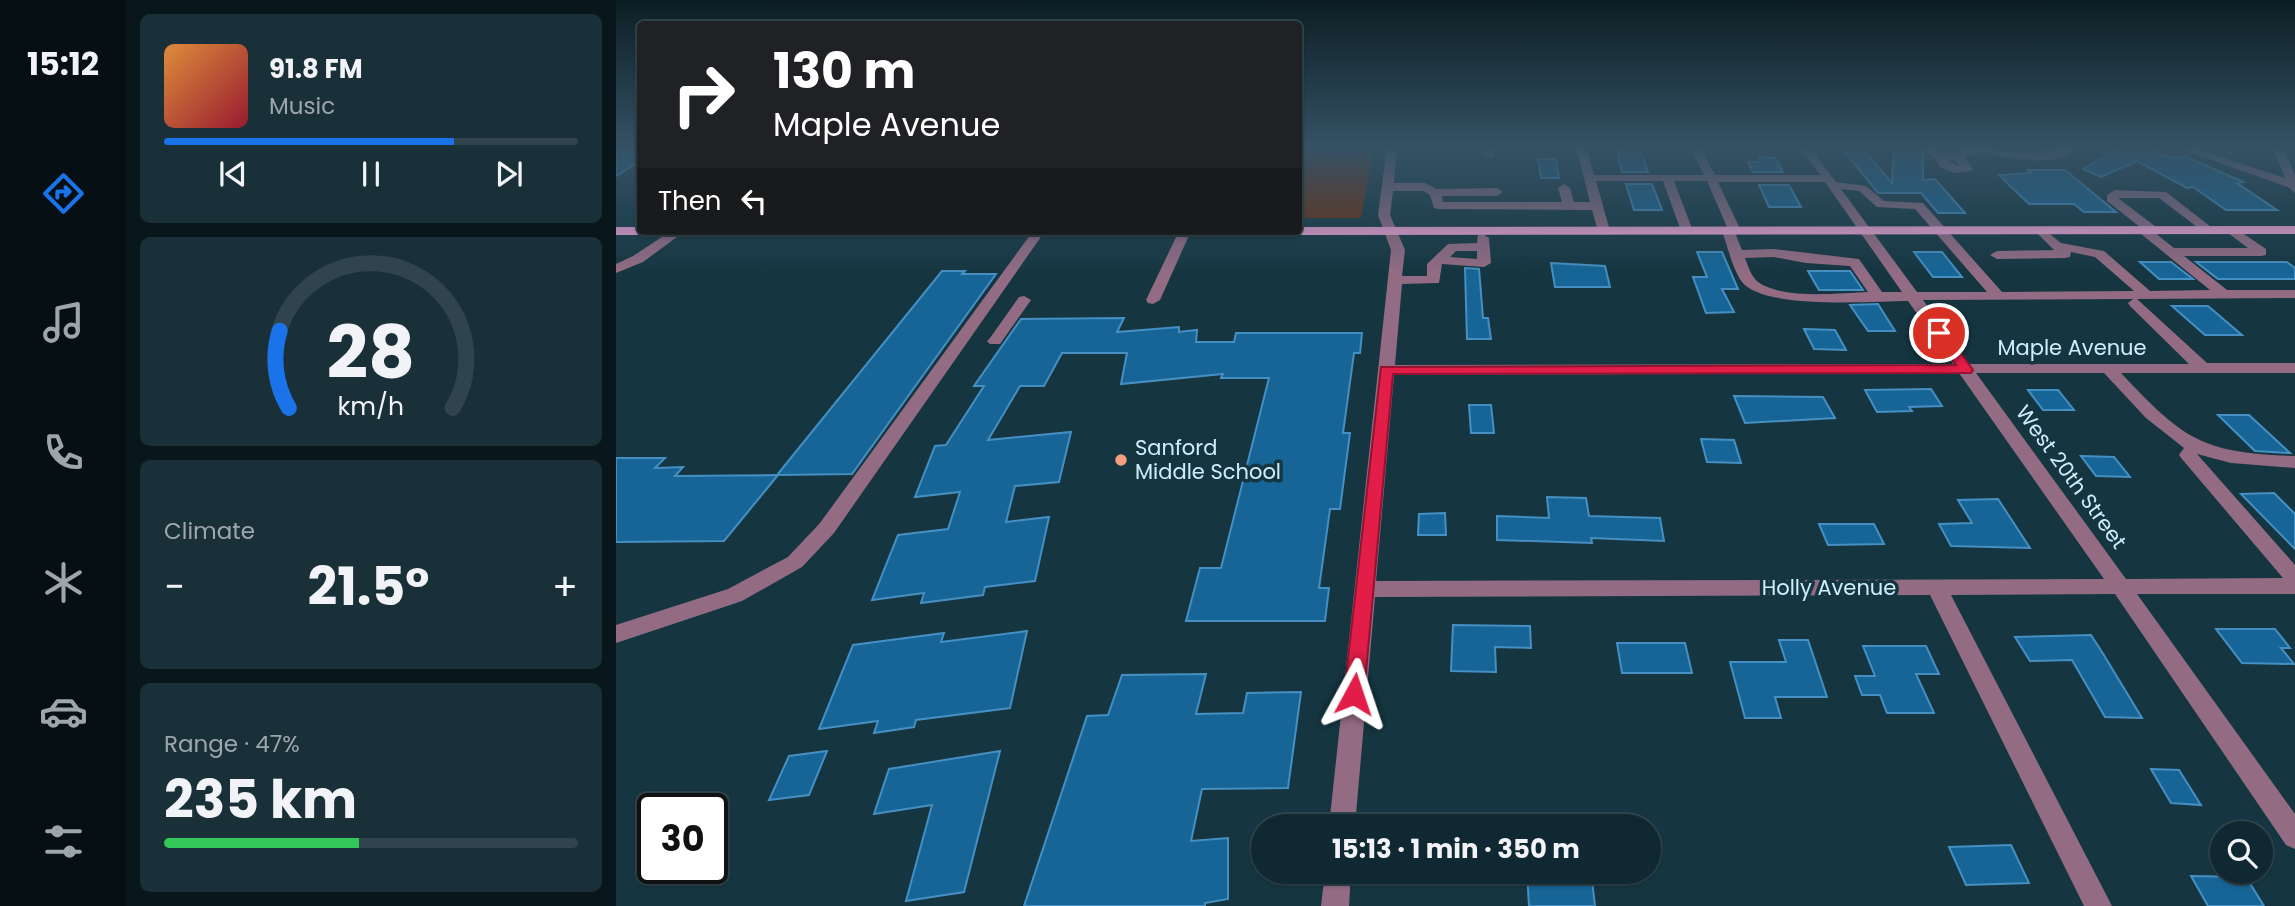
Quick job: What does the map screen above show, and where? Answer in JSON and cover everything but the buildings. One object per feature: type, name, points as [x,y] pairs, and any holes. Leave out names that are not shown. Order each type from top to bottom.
[{"type":"main road","points":[[1302,231],[2295,230]]},
{"type":"main road","points":[[616,231],[637,231]]},
{"type":"street","points":[[1343,814],[1398,250],[1384,215],[1387,189]]},
{"type":"street","points":[[1429,189],[1435,193],[1497,192]]},
{"type":"street","points":[[1563,189],[1569,206]]},
{"type":"street","points":[[1593,189],[1604,231]]},
{"type":"street","points":[[1671,189],[1687,231]]},
{"type":"street","points":[[1715,189],[1738,254],[1737,262],[1745,279],[1761,291],[1798,297],[2078,295],[2141,299],[2223,294],[2295,294]]},
{"type":"street","name":"West 20th Street","points":[[1836,189],[2121,587],[2295,836]]},
{"type":"street","points":[[1864,189],[1881,204],[1919,206],[1997,295]]},
{"type":"street","points":[[1435,193],[1438,205],[1449,206],[1597,206]]},
{"type":"street","points":[[2209,230],[2162,195],[2115,194],[2111,198],[2223,294]]},
{"type":"street","points":[[2190,230],[2218,252]]},
{"type":"street","points":[[2172,252],[2261,251],[2232,230]]},
{"type":"street","points":[[1395,280],[1434,280],[1434,264],[1453,247],[1484,250],[1483,231]]},
{"type":"street","points":[[1997,255],[2065,254],[2041,231]]},
{"type":"street","points":[[616,269],[638,259],[673,235]]},
{"type":"street","points":[[616,634],[735,595],[795,562],[827,528],[1036,235]]},
{"type":"street","points":[[1153,300],[1183,235]]},
{"type":"street","points":[[2057,246],[2099,254],[2129,279],[2141,299],[2203,368]]},
{"type":"street","points":[[1738,254],[1774,253],[1807,259],[1854,261],[1878,296]]},
{"type":"street","points":[[2078,295],[2102,284],[2129,279]]},
{"type":"street","points":[[995,341],[1024,300]]},
{"type":"street","name":"Maple Avenue","points":[[1386,370],[2295,368]]},
{"type":"street","points":[[2109,369],[2152,418],[2193,447],[2246,461],[2295,462]]},
{"type":"street","points":[[2193,447],[2188,455],[2295,579]]},
{"type":"street","name":"Holly Avenue","points":[[1363,589],[2295,586]]},
{"type":"street","points":[[1937,587],[2098,906]]},
{"type":"street","points":[[1335,906],[1337,884]]},
{"type":"shaded area","points":[[1302,189],[1366,189],[1361,218],[1302,218]]},
{"type":"place","name":"Sanford Middle School","points":[[1121,460]]},
{"type":"route","points":[[1354,694],[1386,370],[1966,370],[1939,333]]}]
